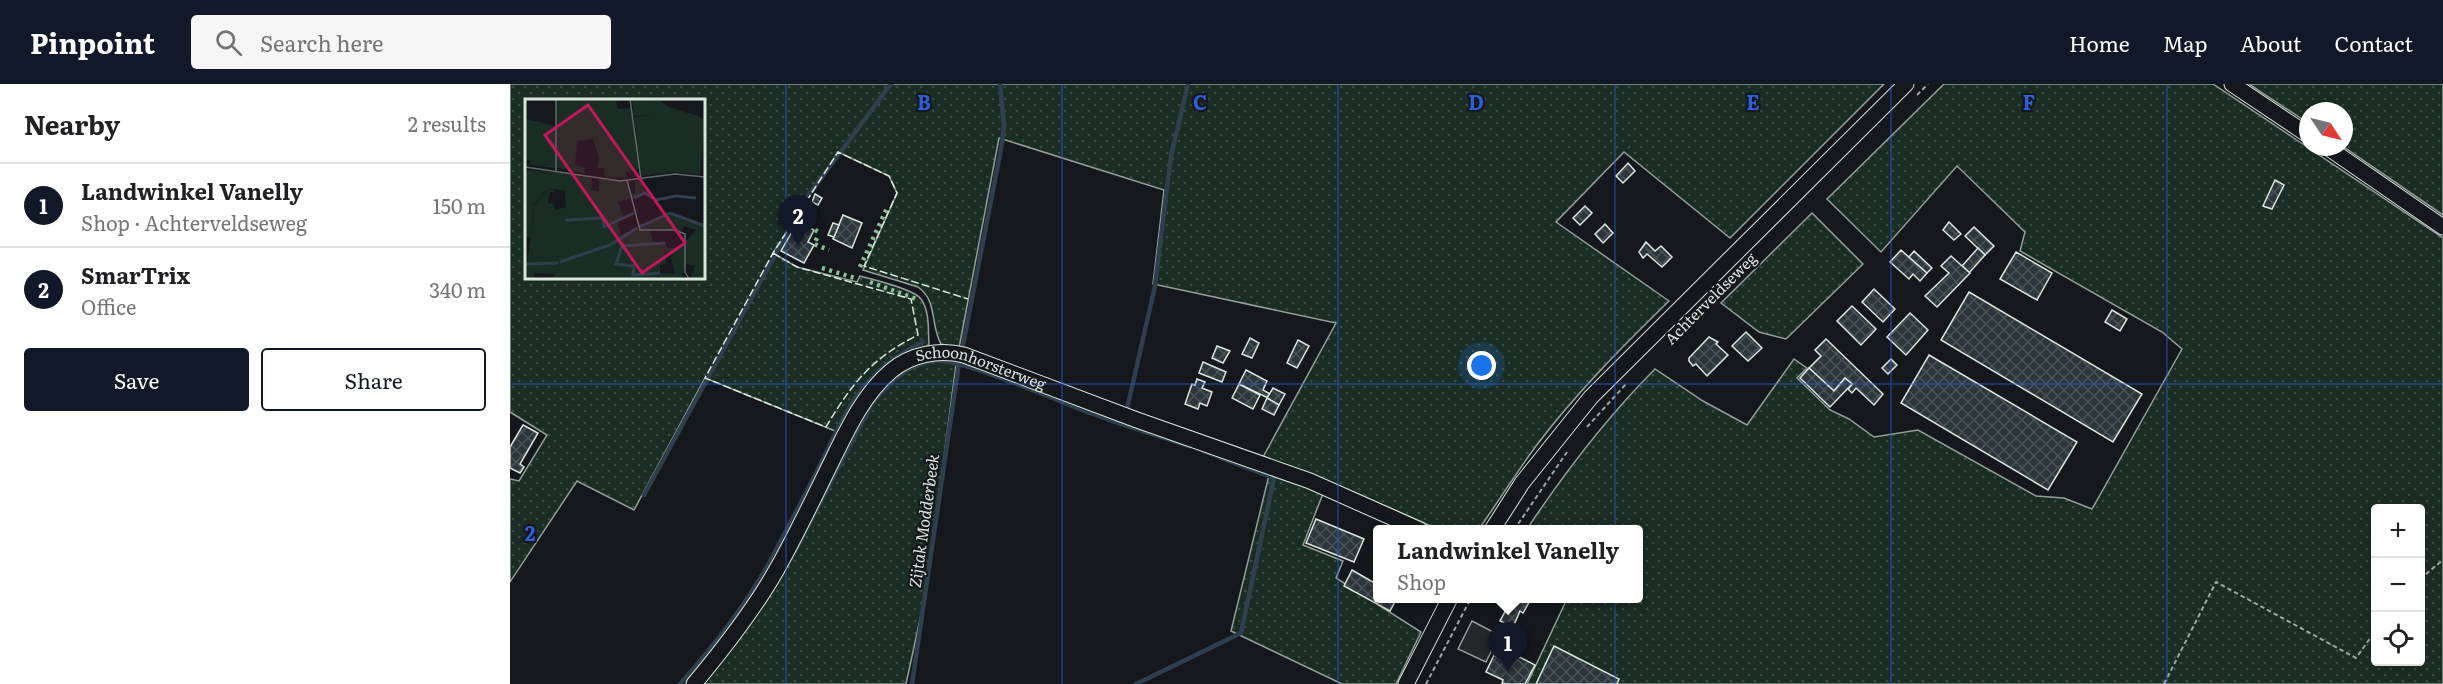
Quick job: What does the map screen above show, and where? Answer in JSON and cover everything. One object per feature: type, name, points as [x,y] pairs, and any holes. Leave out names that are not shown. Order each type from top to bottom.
[{"type":"street","name":"Achterveldseweg","points":[[1495,525],[1522,483],[1591,397],[1906,84]]},
{"type":"street","points":[[2232,84],[2299,129]]},
{"type":"street","points":[[2339,156],[2443,227]]},
{"type":"street","name":"Schoonhorsterweg","points":[[694,684],[738,629],[777,570],[863,405],[891,370],[928,353],[950,351],[964,355],[1137,420],[1310,481],[1409,525]]},
{"type":"street","points":[[1406,684],[1447,603]]},
{"type":"path","points":[[1911,100],[1928,84]]},
{"type":"path","points":[[1586,429],[1632,377]]},
{"type":"path","points":[[1517,525],[1571,446]]},
{"type":"path","points":[[2425,576],[2443,560]]},
{"type":"path","points":[[2164,684],[2216,582],[2356,658],[2371,637]]},
{"type":"path","points":[[1426,684],[1468,603]]},
{"type":"green space","points":[[510,84],[1884,84],[1730,238],[1624,152],[1556,222],[1669,301],[1583,389],[1551,426],[1482,525],[1429,525],[1356,493],[1263,457],[1336,323],[1153,284],[1164,190],[999,138],[959,348],[941,344],[931,306],[918,287],[863,270],[897,193],[889,176],[838,152],[773,253],[797,267],[857,282],[860,276],[893,285],[917,295],[926,309],[929,345],[914,355],[840,433],[705,378],[634,510],[577,481],[510,582],[510,479],[519,481],[547,435],[510,412]]},
{"type":"green space","points":[[1944,84],[2213,84],[2299,142],[2299,156],[2321,156],[2443,238],[2443,684],[1527,684],[1565,603],[1643,603],[1643,525],[1530,525],[1587,446],[1655,369],[1703,401],[1747,425],[1794,359],[1807,368],[1797,378],[1830,410],[1849,419],[1874,437],[1918,430],[2036,496],[2064,498],[2092,509],[2182,349],[2162,332],[2020,251],[2025,232],[1957,166],[1881,252],[1827,199]]},
{"type":"green space","points":[[2249,84],[2443,84],[2443,215],[2353,153],[2353,102],[2299,102],[2299,117]]},
{"type":"green space","points":[[1812,213],[1863,264],[1786,339],[1759,332],[1721,303]]},
{"type":"green space","points":[[957,357],[927,587],[906,684],[698,684],[717,662],[853,427],[883,385],[914,363]]},
{"type":"green space","points":[[1270,471],[1324,491],[1303,545],[1343,561],[1336,578],[1421,632],[1396,684],[1342,684],[1231,631]]},
{"type":"shaded area","points":[[1472,621],[1499,635],[1486,662],[1458,649]]},
{"type":"building","points":[[1628,163],[1635,171],[1623,183],[1616,176]]},
{"type":"building","points":[[2275,180],[2284,185],[2272,209],[2263,206]]},
{"type":"building","points":[[815,194],[822,198],[818,205],[812,202]]},
{"type":"building","points":[[1585,206],[1592,213],[1580,225],[1573,218]]},
{"type":"building","points":[[843,215],[862,223],[852,248],[833,239]]},
{"type":"building","points":[[798,221],[814,230],[808,242],[814,245],[804,263],[781,251]]},
{"type":"building","points":[[1949,222],[1961,234],[1954,240],[1943,230]]},
{"type":"building","points":[[833,223],[839,225],[834,237],[828,235]]},
{"type":"building","points":[[1605,224],[1613,233],[1603,243],[1595,234]]},
{"type":"building","points":[[1974,227],[1994,246],[1985,255],[1965,236]]},
{"type":"building","points":[[1646,242],[1655,251],[1661,246],[1672,257],[1662,267],[1647,254],[1643,258],[1639,252]]},
{"type":"building","points":[[1978,248],[1985,255],[1969,273],[1962,266]]},
{"type":"building","points":[[1901,250],[1927,273],[1920,281],[1913,274],[1909,279],[1890,262]]},
{"type":"building","points":[[1914,251],[1932,268],[1927,273],[1909,257]]},
{"type":"building","points":[[2016,252],[2052,273],[2037,300],[2000,279]]},
{"type":"building","points":[[1951,256],[1970,273],[1937,307],[1925,296],[1949,273],[1941,266]]},
{"type":"building","points":[[1874,289],[1895,309],[1883,322],[1862,302]]},
{"type":"building","points":[[1969,292],[2142,394],[2113,442],[1941,340]]},
{"type":"building","points":[[1852,306],[1876,329],[1861,345],[1837,321]]},
{"type":"building","points":[[2112,310],[2127,319],[2120,331],[2105,322]]},
{"type":"building","points":[[1910,313],[1928,330],[1906,355],[1887,337]]},
{"type":"building","points":[[1746,332],[1762,348],[1748,361],[1732,346]]},
{"type":"building","points":[[1709,337],[1718,342],[1716,344],[1728,355],[1707,376],[1696,364],[1693,366],[1689,358]]},
{"type":"building","points":[[1250,338],[1259,343],[1252,358],[1242,354]]},
{"type":"building","points":[[1826,339],[1883,394],[1874,405],[1856,388],[1852,393],[1848,389],[1852,384],[1845,378],[1834,391],[1809,368],[1821,356],[1815,350]]},
{"type":"building","points":[[1298,340],[1309,346],[1297,368],[1287,363]]},
{"type":"building","points":[[1217,346],[1230,351],[1223,363],[1212,358]]},
{"type":"building","points":[[1929,355],[2077,442],[2048,490],[1901,403]]},
{"type":"building","points":[[1891,359],[1897,365],[1888,374],[1882,368]]},
{"type":"building","points":[[1203,362],[1226,372],[1222,382],[1199,373]]},
{"type":"building","points":[[1809,368],[1834,391],[1845,378],[1852,384],[1830,407],[1800,378]]},
{"type":"building","points":[[1246,370],[1267,381],[1263,390],[1270,394],[1268,398],[1239,384]]},
{"type":"building","points":[[1197,379],[1205,382],[1202,388],[1212,392],[1207,406],[1200,403],[1198,409],[1185,404],[1192,384],[1195,385]]},
{"type":"building","points":[[1239,384],[1260,395],[1253,409],[1232,398]]},
{"type":"building","points":[[1273,388],[1285,394],[1279,405],[1267,398]]},
{"type":"building","points":[[1267,398],[1279,405],[1274,415],[1262,409]]},
{"type":"building","points":[[523,425],[538,433],[520,464],[524,467],[520,473],[510,468],[510,447]]},
{"type":"building","points":[[1316,519],[1364,539],[1354,562],[1306,543]]},
{"type":"building","points":[[1352,570],[1373,582],[1373,602],[1344,586]]},
{"type":"building","points":[[1375,603],[1394,603],[1390,611]]},
{"type":"building","points":[[1503,603],[1529,603],[1523,613],[1520,611],[1513,627],[1500,621],[1507,608],[1510,607]]},
{"type":"building","points":[[1554,646],[1619,679],[1617,684],[1536,684]]},
{"type":"building","points":[[1514,654],[1535,665],[1525,684],[1505,684],[1502,683],[1503,680],[1486,672],[1494,655],[1511,664],[1509,660]]},
{"type":"waterway","points":[[644,495],[805,200],[891,84]]},
{"type":"waterway","name":"Zijtak Modderbeek","points":[[963,345],[1001,149],[1004,126],[1000,84]]},
{"type":"waterway","points":[[1127,409],[1155,286],[1171,156],[1188,84]]},
{"type":"waterway","points":[[680,684],[728,626],[760,579],[856,397],[883,368],[923,342]]},
{"type":"waterway","points":[[791,559],[871,405],[898,377],[922,363],[945,361],[964,366],[1141,431],[1189,446]]},
{"type":"waterway","name":"Zijtak Modderbeek","points":[[912,684],[959,363]]},
{"type":"waterway","points":[[1136,684],[1241,633],[1274,478],[1203,451]]},
{"type":"hedge","points":[[860,267],[887,208]]},
{"type":"hedge","points":[[815,230],[820,233]]},
{"type":"hedge","points":[[817,238],[814,244],[829,250]]},
{"type":"hedge","points":[[822,268],[858,279]]},
{"type":"hedge","points":[[870,282],[919,300]]},
{"type":"fence","points":[[773,253],[797,267],[911,299],[918,335],[888,353],[864,373],[826,427],[705,378],[773,253],[838,152],[889,176],[897,193],[864,266],[968,299]]},
{"type":"place","name":"SmarTrix","points":[[798,245]]},
{"type":"place","name":"Landwinkel Vanelly","points":[[1508,672]]}]
